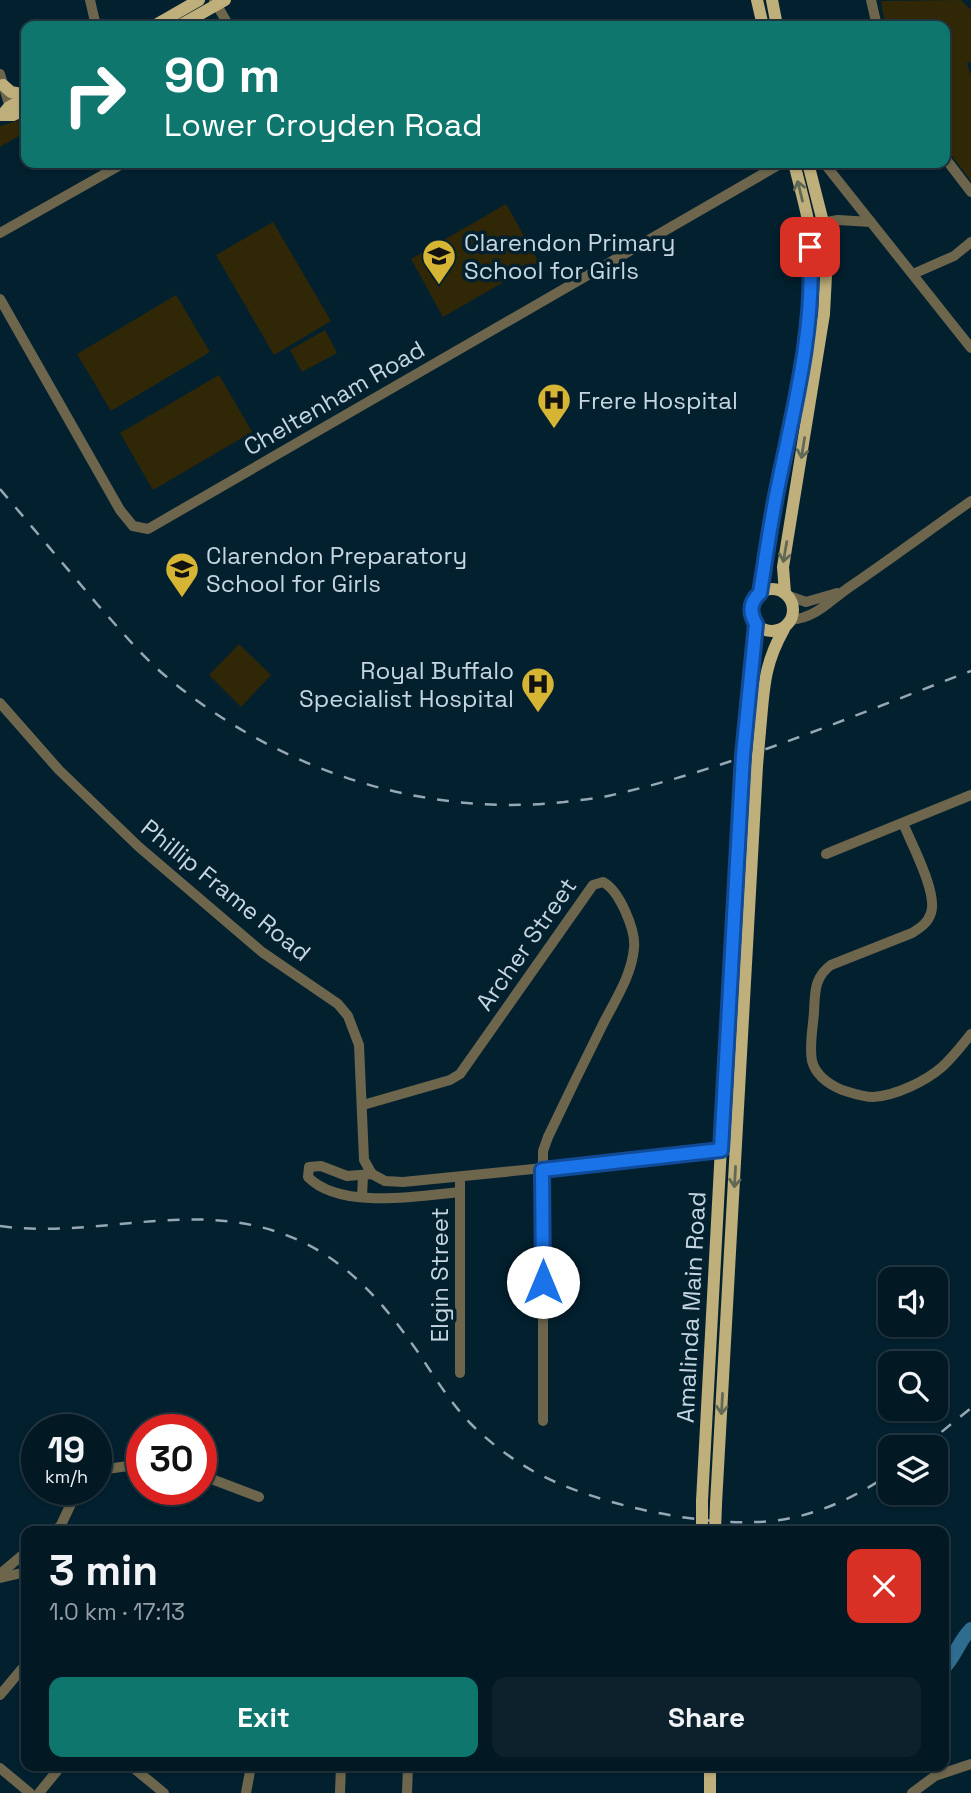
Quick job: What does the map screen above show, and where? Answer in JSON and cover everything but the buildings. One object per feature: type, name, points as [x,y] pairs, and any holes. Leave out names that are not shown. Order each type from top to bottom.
[{"type":"main road","points":[[163,21],[199,0]]},
{"type":"main road","points":[[757,0],[761,21]]},
{"type":"main road","points":[[772,0],[776,21]]},
{"type":"main road","points":[[187,21],[218,2]]},
{"type":"main road","points":[[1,80],[11,92],[21,95]]},
{"type":"main road","points":[[6,113],[21,101]]},
{"type":"main road","name":"Amalinda Main Road","points":[[714,1526],[709,1503],[721,1150],[741,776],[756,624],[751,611],[755,598],[760,593],[775,500],[803,366],[811,269],[809,225],[795,168]]},
{"type":"main road","points":[[756,624],[772,632],[787,624],[794,608],[787,595],[783,568],[824,314],[826,275],[823,222],[809,168]]},
{"type":"main road","points":[[760,593],[773,589],[787,595]]},
{"type":"main road","name":"Amalinda Main Road","points":[[703,1526],[709,1503],[736,1149],[760,731],[767,664],[771,651],[787,624]]},
{"type":"main road","points":[[710,1771],[710,1793]]},
{"type":"street","points":[[90,0],[95,21]]},
{"type":"street","points":[[871,0],[876,21]]},
{"type":"street","points":[[218,2],[227,21]]},
{"type":"street","points":[[1,80],[6,113]]},
{"type":"street","points":[[950,165],[971,192]]},
{"type":"street","points":[[0,233],[115,168]]},
{"type":"street","name":"Cheltenham Road","points":[[0,299],[120,510],[133,526],[148,529],[773,168]]},
{"type":"street","points":[[828,168],[971,348]]},
{"type":"street","points":[[809,225],[848,219],[871,222]]},
{"type":"street","points":[[913,274],[954,256],[971,242]]},
{"type":"street","points":[[787,624],[813,615],[971,501]]},
{"type":"street","points":[[787,595],[806,602],[827,598],[847,589]]},
{"type":"street","name":"Phillip Frame Road","points":[[0,703],[59,770],[139,847],[262,953],[338,1004],[348,1016],[359,1045],[364,1160],[368,1175],[362,1198]]},
{"type":"street","points":[[826,854],[971,795]]},
{"type":"street","points":[[903,823],[932,896],[931,914],[923,925],[912,933],[831,965],[821,973],[816,986],[811,1053],[815,1069],[825,1081],[839,1089],[865,1096],[883,1096],[933,1074],[971,1034]]},
{"type":"street","name":"Archer Street","points":[[363,1105],[450,1080],[460,1074],[593,885],[603,882],[617,895],[633,936],[634,951],[625,980],[545,1144],[542,1170]]},
{"type":"street","points":[[460,1192],[391,1199],[362,1198],[319,1185],[308,1177],[307,1172],[309,1167],[316,1166],[336,1174],[368,1175],[394,1182],[460,1178],[736,1149]]},
{"type":"street","points":[[542,1170],[543,1421]]},
{"type":"street","name":"Elgin Street","points":[[460,1178],[460,1373]]},
{"type":"street","points":[[217,1481],[259,1497]]},
{"type":"street","points":[[60,1526],[70,1505]]},
{"type":"street","points":[[0,1576],[21,1557]]},
{"type":"street","points":[[0,1576],[21,1573]]},
{"type":"street","points":[[0,1695],[21,1670]]},
{"type":"street","points":[[912,1793],[935,1776],[971,1764]]},
{"type":"street","points":[[0,1768],[30,1793]]},
{"type":"street","points":[[39,1793],[57,1771]]},
{"type":"street","points":[[137,1771],[164,1793]]},
{"type":"street","points":[[246,1793],[250,1771]]},
{"type":"street","points":[[340,1793],[341,1771]]},
{"type":"street","points":[[407,1793],[408,1771]]},
{"type":"shaded area","points":[[961,0],[971,10],[971,62],[967,63],[971,76],[971,181],[950,154],[950,21],[884,21],[881,1]]},
{"type":"shaded area","points":[[21,120],[21,135],[0,147],[0,126]]},
{"type":"shaded area","points":[[506,204],[539,262],[443,317],[411,259]]},
{"type":"shaded area","points":[[273,222],[331,321],[274,355],[216,255]]},
{"type":"shaded area","points":[[176,295],[210,352],[111,411],[77,354]]},
{"type":"shaded area","points":[[325,330],[337,353],[302,372],[290,350]]},
{"type":"shaded area","points":[[219,375],[252,432],[153,490],[120,433]]},
{"type":"shaded area","points":[[239,644],[271,675],[241,707],[209,675]]},
{"type":"waterway","points":[[949,1662],[971,1629]]},
{"type":"railway","points":[[0,489],[136,648],[162,673],[205,706],[251,735],[299,759],[349,779],[402,793],[455,802],[509,805],[608,796],[746,756],[971,671]]},
{"type":"railway","points":[[0,1226],[76,1228],[187,1219],[261,1227],[298,1240],[335,1261],[367,1289],[407,1338],[456,1407],[492,1443],[524,1466],[558,1483],[620,1504],[687,1518],[752,1522],[780,1520],[838,1503],[878,1481]]},
{"type":"railway","points":[[938,1435],[971,1408]]},
{"type":"place","name":"Clarendon Primary School for Girls","points":[[439,286]]},
{"type":"place","name":"Frere Hospital","points":[[554,430]]},
{"type":"place","name":"Clarendon Preparatory School for Girls","points":[[182,599]]},
{"type":"place","name":"Royal Buffalo Specialist Hospital","points":[[538,714]]},
{"type":"route","points":[[543,1282],[542,1170],[721,1150],[744,734],[756,624],[751,611],[752,604],[760,593],[775,500],[803,366],[809,321],[810,247]]}]
